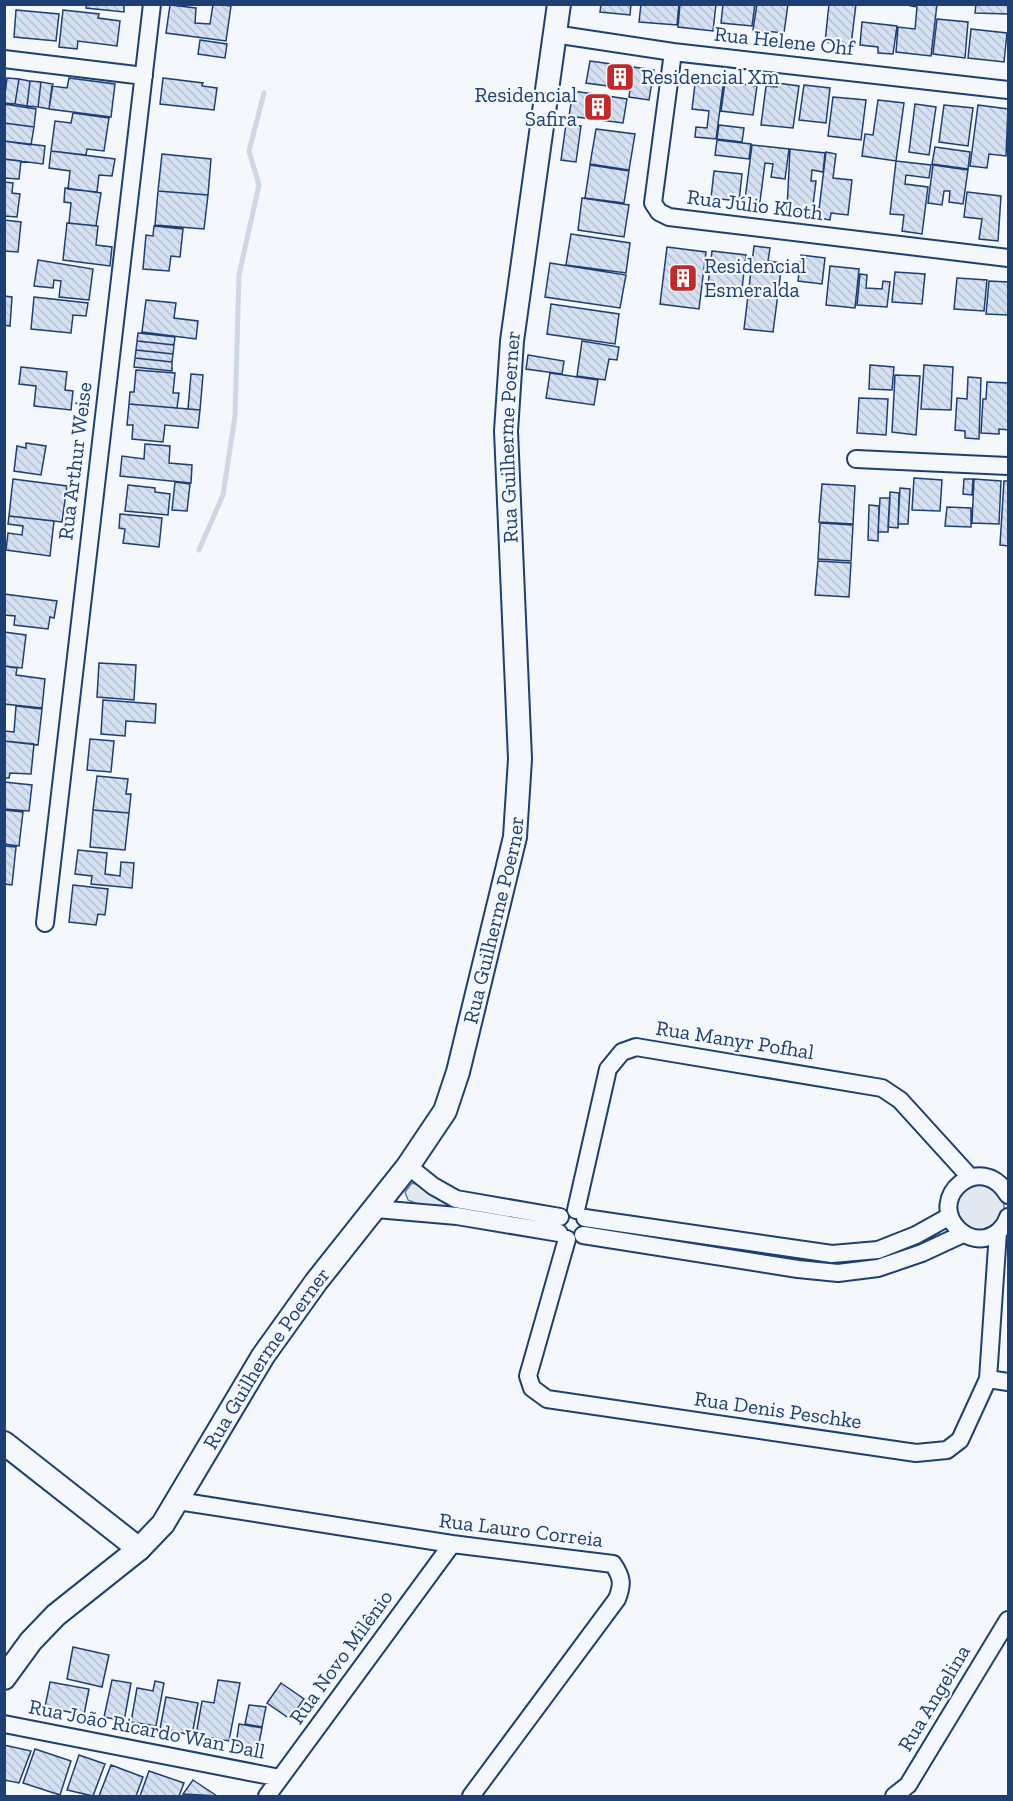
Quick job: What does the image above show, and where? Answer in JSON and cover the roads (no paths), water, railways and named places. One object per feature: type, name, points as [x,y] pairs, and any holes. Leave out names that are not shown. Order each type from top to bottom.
[{"type":"street","name":"Rua Arthur Weise","points":[[45,923],[152,4]]},
{"type":"street","name":"Rua Guilherme Poerner","points":[[4,1678],[31,1641],[56,1615],[139,1549],[163,1524],[263,1356],[316,1282],[408,1166],[445,1111],[455,1082],[515,837],[520,759],[506,431],[512,341],[559,4]]},
{"type":"street","name":"Rua Helene Ohf","points":[[554,34],[673,52],[1008,90]]},
{"type":"street","name":"Rua Júlio Kloth","points":[[673,52],[653,202],[659,212],[669,217],[1008,258]]},
{"type":"street","points":[[4,59],[144,76]]},
{"type":"street","points":[[856,459],[1008,466]]},
{"type":"street","name":"Rua Manyr Pofhal","points":[[572,1225],[608,1069],[622,1052],[636,1047],[882,1088],[900,1100],[970,1178]]},
{"type":"street","points":[[408,1166],[432,1186],[456,1199],[572,1225],[798,1269],[838,1273],[878,1268],[922,1253],[963,1234]]},
{"type":"street","points":[[1008,1196],[1003,1186],[993,1179],[982,1176],[959,1183],[948,1204],[950,1216],[963,1234],[974,1238],[986,1238],[998,1232],[1008,1217]]},
{"type":"street","points":[[376,1209],[572,1225],[832,1254],[878,1250],[916,1235],[950,1216]]},
{"type":"street","name":"Rua Denis Peschke","points":[[572,1225],[528,1376],[532,1388],[547,1399],[916,1453],[946,1450],[960,1440],[988,1379],[998,1232]]},
{"type":"street","points":[[988,1379],[1008,1382]]},
{"type":"street","points":[[4,1443],[139,1549]]},
{"type":"street","name":"Rua Lauro Correia","points":[[178,1501],[452,1544],[613,1564],[621,1574],[622,1586],[616,1599],[471,1797]]},
{"type":"street","name":"Rua Novo Milênio","points":[[267,1797],[452,1544]]},
{"type":"street","name":"Rua Angelina","points":[[894,1797],[908,1785],[1008,1620]]},
{"type":"street","name":"Rua João Ricardo Wan Dall","points":[[4,1724],[280,1778]]},
{"type":"waterway","points":[[199,550],[223,495],[235,416],[239,275],[259,185],[249,151],[264,93]]},
{"type":"place","name":"Residencial Xm","points":[[620,77]]},
{"type":"place","name":"Residencial Safira","points":[[598,107]]},
{"type":"place","name":"Residencial Esmeralda","points":[[683,278]]}]
